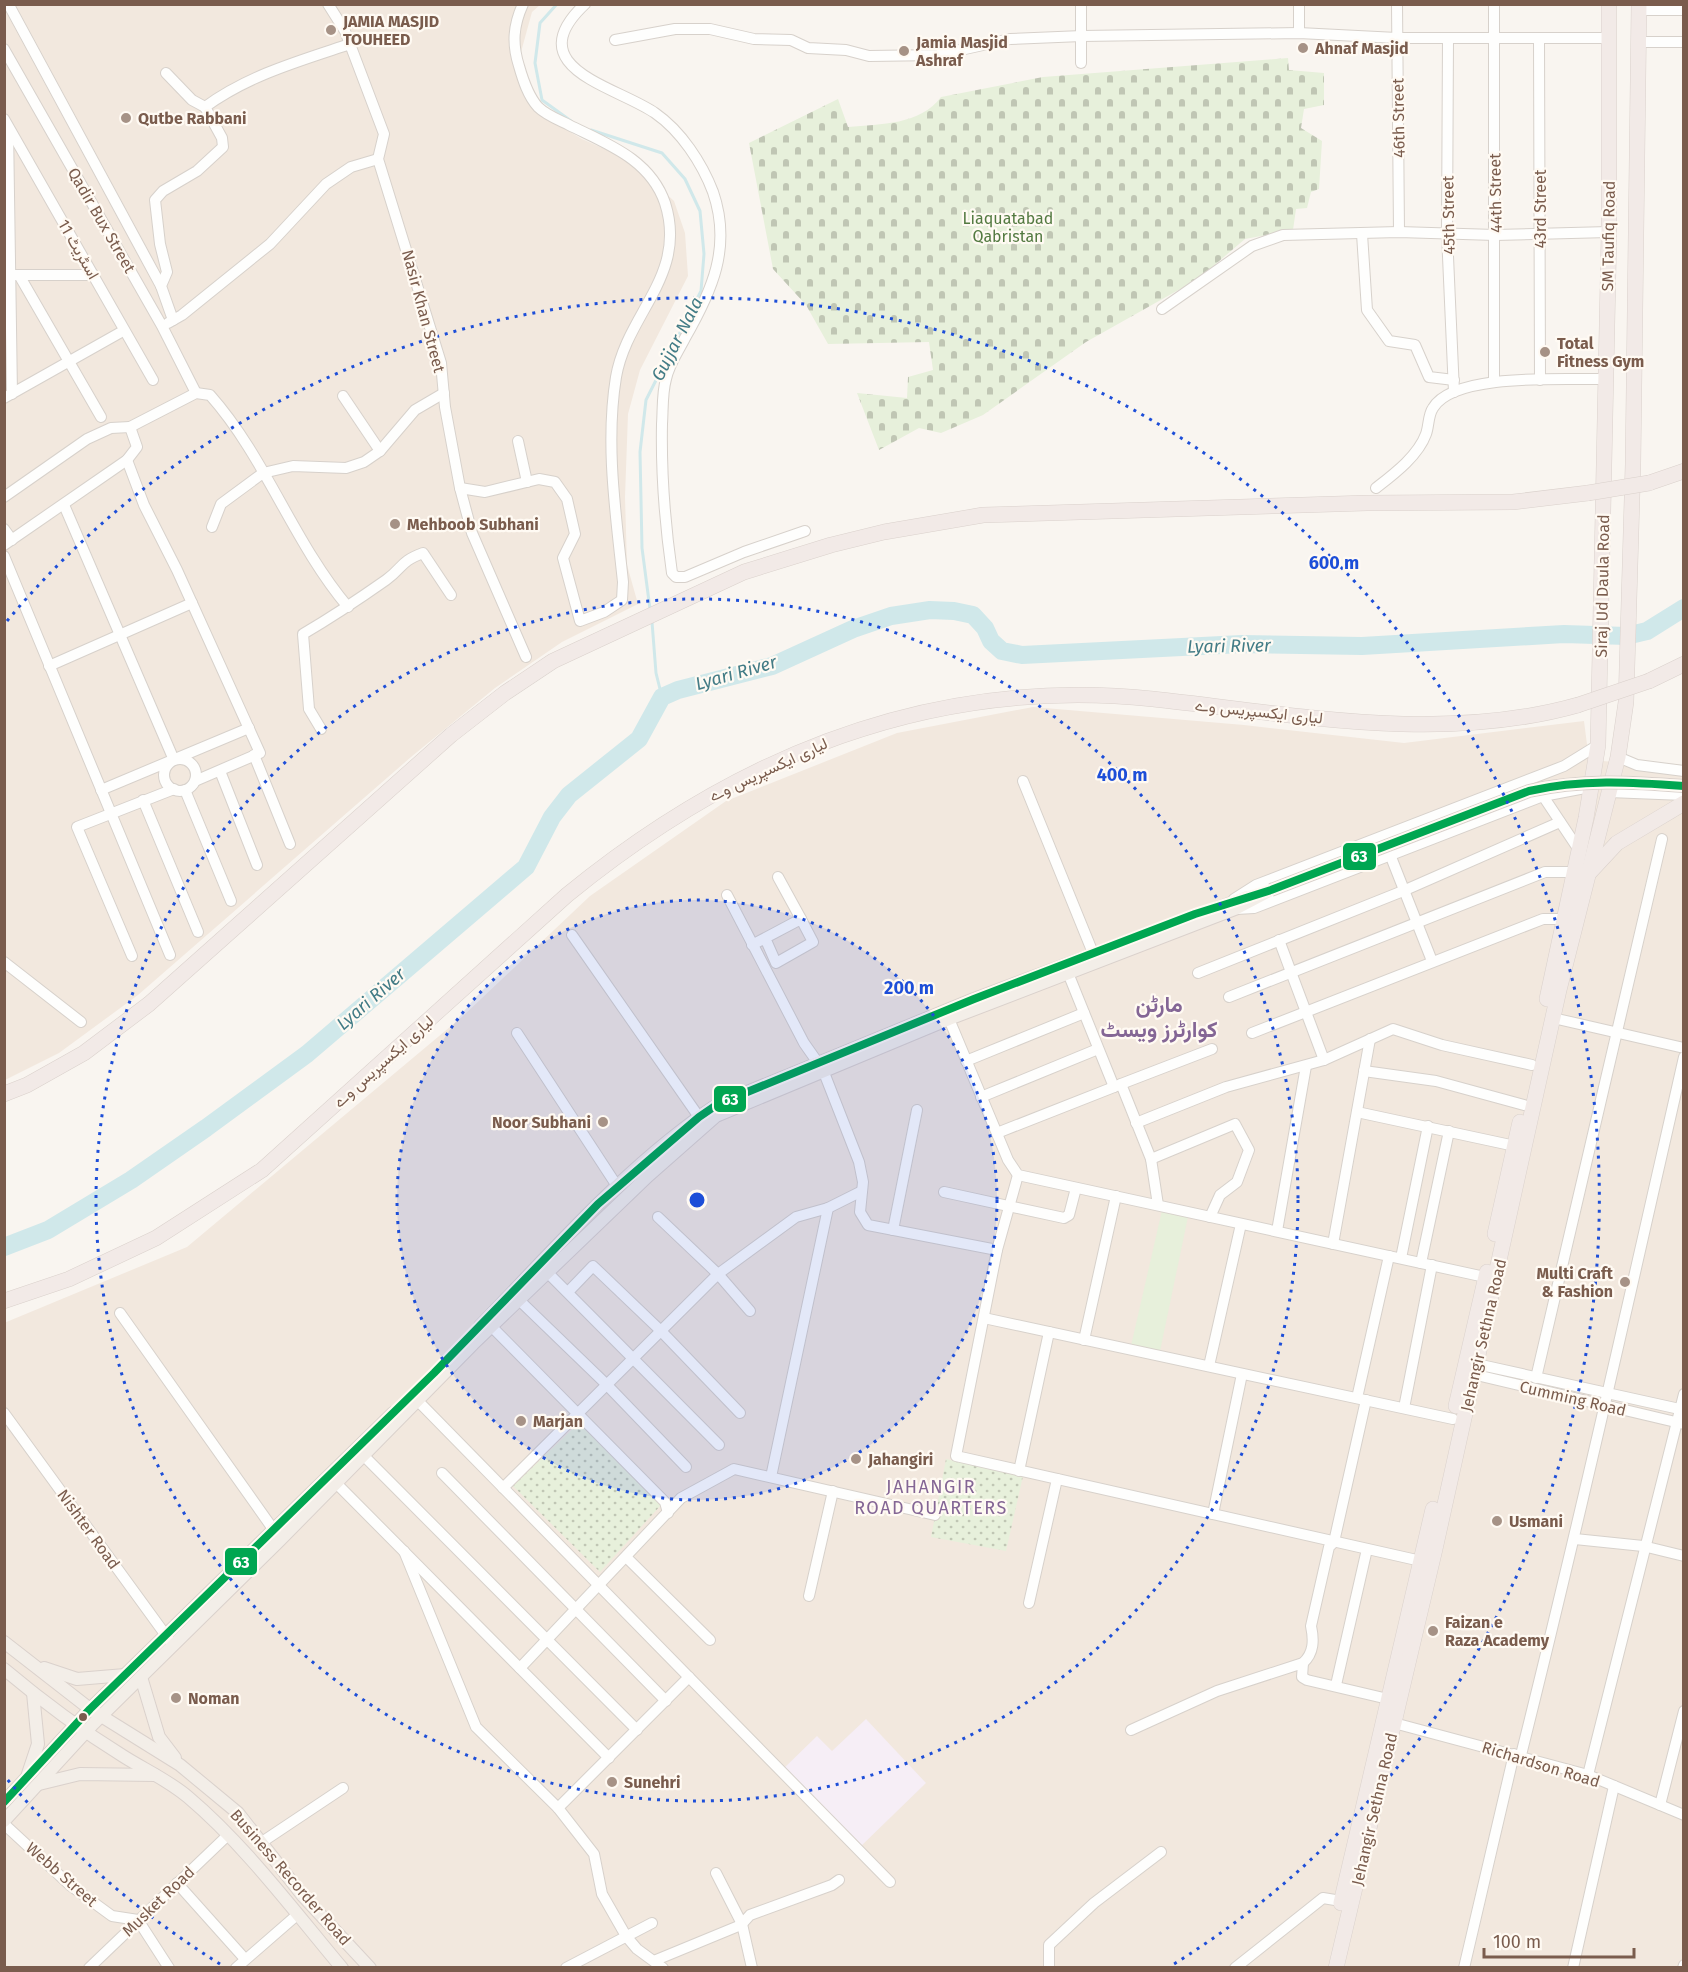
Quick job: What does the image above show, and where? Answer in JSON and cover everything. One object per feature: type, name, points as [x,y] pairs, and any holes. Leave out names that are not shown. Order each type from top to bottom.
[{"type":"highway","name":"SM Taufiq Road","points":[[1605,467],[1609,232],[1609,4]]},
{"type":"highway","name":"Siraj Ud Daula Road","points":[[1626,702],[1634,464],[1639,7]]},
{"type":"highway","name":"Siraj Ud Daula Road","points":[[1600,706],[1605,467]]},
{"type":"highway","points":[[4,1094],[27,1085],[84,1053],[149,1004],[451,735],[505,693],[553,661],[744,572],[831,545],[884,532],[983,515],[1367,503],[1513,502],[1620,490],[1683,471]]},
{"type":"highway","name":"لیاری ایکسپریس وے","points":[[4,1301],[69,1279],[156,1238],[262,1170],[567,895],[612,859],[711,793],[774,762],[837,737],[898,718],[960,703],[1054,696],[1152,699],[1375,723],[1476,723],[1564,709],[1649,681],[1683,664]]},
{"type":"highway","name":"Jehangir Sethna Road","points":[[1326,1968],[1453,1419],[1470,1368],[1485,1277],[1564,919],[1609,792],[1618,758],[1626,702]]},
{"type":"highway","name":"Jehangir Sethna Road","points":[[1336,1968],[1394,1723],[1470,1368],[1553,1018],[1582,872],[1579,850],[1592,787],[1598,745],[1600,706]]},
{"type":"highway","points":[[1582,872],[1617,843],[1683,803]]},
{"type":"main road","points":[[4,1822],[32,1781],[81,1729],[101,1716],[141,1677],[170,1641],[277,1535],[617,1186],[699,1117],[718,1104],[949,1019],[1235,907],[1271,890],[1529,791],[1593,782],[1683,786]]},
{"type":"main road","points":[[277,1535],[336,1483],[547,1272],[648,1176],[716,1116],[821,1066],[1093,953],[1235,907]]},
{"type":"main road","points":[[81,1729],[90,1709],[125,1675],[170,1641]]},
{"type":"main road","name":"Business Recorder Road","points":[[4,1642],[90,1709],[180,1765],[238,1813],[303,1896],[370,1968]]},
{"type":"main road","points":[[19,1655],[52,1672],[77,1679],[125,1675]]},
{"type":"main road","name":"Business Recorder Road","points":[[4,1669],[81,1729],[124,1757],[159,1775],[188,1797],[228,1835],[342,1968]]},
{"type":"main road","points":[[141,1677],[159,1737],[180,1765]]},
{"type":"main road","points":[[32,1781],[38,1744],[33,1693]]},
{"type":"main road","points":[[4,1802],[32,1781],[80,1774],[159,1775]]},
{"type":"street","name":"Nasir Khan Street","points":[[328,4],[350,44],[384,134],[378,159],[441,363],[460,488],[472,533],[526,657]]},
{"type":"street","points":[[460,488],[485,492],[547,479],[555,482],[567,499],[575,534],[564,558],[580,621],[618,603],[624,594],[613,462],[616,375],[627,346],[668,259],[667,211],[661,193],[652,178],[632,158],[539,107],[525,84],[513,44],[518,16],[523,4]]},
{"type":"street","points":[[585,4],[570,22],[563,36],[561,46],[569,64],[591,80],[654,112],[675,130],[707,178],[720,220],[720,248],[716,277],[672,359],[665,380],[663,485],[672,573],[676,577],[685,577],[744,552],[805,531]]},
{"type":"street","points":[[1081,4],[1081,63]]},
{"type":"street","points":[[1299,4],[1299,33]]},
{"type":"street","name":"46th Street","points":[[1397,4],[1399,232]]},
{"type":"street","name":"44th Street","points":[[1494,4],[1494,381]]},
{"type":"street","points":[[10,7],[161,286],[173,320]]},
{"type":"street","points":[[1639,7],[1683,10]]},
{"type":"street","points":[[615,40],[675,29],[710,29],[754,39],[791,40],[808,48],[846,50],[869,56],[938,55],[1010,39],[1082,36],[1299,33],[1397,38],[1608,38]]},
{"type":"street","name":"45th Street","points":[[1448,38],[1447,234],[1454,386]]},
{"type":"street","name":"43rd Street","points":[[1539,38],[1540,380]]},
{"type":"street","points":[[1638,42],[1683,42]]},
{"type":"street","points":[[205,107],[229,89],[272,69],[350,44]]},
{"type":"street","name":"Qadir Bux Street","points":[[4,49],[162,326],[196,393]]},
{"type":"street","points":[[161,286],[167,272],[160,244],[155,200],[163,191],[197,171],[223,147],[222,138],[205,107],[192,100],[166,73]]},
{"type":"street","points":[[6,122],[12,275],[8,396]]},
{"type":"street","name":"اسٹریٹ 11","points":[[6,122],[94,275],[123,331],[153,380]]},
{"type":"street","points":[[162,326],[173,320],[270,244],[326,184],[351,167],[378,159]]},
{"type":"street","points":[[1162,309],[1251,246],[1283,235],[1399,232],[1495,235],[1609,232]]},
{"type":"street","points":[[1362,234],[1367,310],[1370,318],[1389,341],[1411,342],[1429,377],[1454,386],[1494,381],[1605,379]]},
{"type":"street","points":[[12,275],[94,275]]},
{"type":"street","points":[[12,275],[69,362],[101,417]]},
{"type":"street","points":[[8,396],[123,331]]},
{"type":"street","points":[[1376,488],[1396,473],[1422,443],[1434,405],[1454,386]]},
{"type":"street","points":[[4,497],[87,439],[111,428],[130,427],[196,393],[210,394],[225,411],[263,473],[322,577],[348,607]]},
{"type":"street","points":[[212,527],[221,504],[263,473],[293,466],[346,468],[364,462],[380,451],[415,410],[444,393]]},
{"type":"street","points":[[343,396],[380,451]]},
{"type":"street","points":[[4,529],[8,543],[128,460],[137,447],[130,427]]},
{"type":"street","points":[[518,441],[527,482]]},
{"type":"street","points":[[128,460],[144,505],[192,603],[260,753],[195,781],[180,790],[143,800],[77,827],[132,956]]},
{"type":"street","points":[[64,505],[174,760]]},
{"type":"street","points":[[321,729],[309,709],[303,634],[348,607],[394,574],[403,560],[423,553],[451,595]]},
{"type":"street","points":[[4,556],[170,955]]},
{"type":"street","points":[[49,666],[192,603]]},
{"type":"street","points":[[101,790],[249,728]]},
{"type":"street","points":[[1235,907],[1256,885],[1564,766],[1598,745]]},
{"type":"street","points":[[254,756],[290,844]]},
{"type":"street","points":[[1618,758],[1658,768],[1683,771]]},
{"type":"street","points":[[195,781],[196,771],[191,763],[180,759],[169,764],[165,774],[166,782],[180,790],[231,901]]},
{"type":"street","points":[[1656,794],[1658,768]]},
{"type":"street","points":[[220,771],[257,865]]},
{"type":"street","points":[[1023,781],[1093,953]]},
{"type":"street","points":[[1235,907],[1254,908],[1543,796],[1592,787]]},
{"type":"street","points":[[1609,792],[1683,795]]},
{"type":"street","points":[[1543,796],[1579,850]]},
{"type":"street","points":[[143,800],[198,932]]},
{"type":"street","points":[[1198,973],[1403,891],[1560,822]]},
{"type":"street","points":[[1536,1378],[1662,838]]},
{"type":"street","points":[[1390,857],[1432,961]]},
{"type":"street","points":[[1229,997],[1545,872],[1582,872]]},
{"type":"street","points":[[765,938],[776,963],[813,942],[778,877]]},
{"type":"street","points":[[727,895],[804,1043],[821,1066],[859,1162],[863,1182],[862,1218],[868,1225],[997,1250]]},
{"type":"street","points":[[752,945],[801,919]]},
{"type":"street","points":[[1252,1033],[1305,1010],[1543,919],[1564,919]]},
{"type":"street","points":[[572,935],[699,1117]]},
{"type":"street","points":[[1279,940],[1324,1060]]},
{"type":"street","points":[[4,962],[81,1022]]},
{"type":"street","points":[[1068,973],[1098,1049],[1137,1123],[1151,1159],[1158,1205]]},
{"type":"street","points":[[966,1061],[1084,1013]]},
{"type":"street","points":[[1553,1018],[1683,1048]]},
{"type":"street","points":[[949,1019],[1008,1160],[1018,1175],[1485,1277]]},
{"type":"street","points":[[1137,1123],[1226,1087],[1324,1060],[1393,1029],[1443,1045],[1532,1065]]},
{"type":"street","points":[[517,1033],[617,1186]]},
{"type":"street","points":[[1333,1244],[1370,1039]]},
{"type":"street","points":[[981,1097],[1098,1049]]},
{"type":"street","points":[[998,1134],[1212,1049]]},
{"type":"street","points":[[1464,1968],[1517,1755],[1575,1539],[1608,1400],[1656,1170],[1683,1057]]},
{"type":"street","points":[[1277,1231],[1306,1066]]},
{"type":"street","points":[[1364,1071],[1436,1081],[1524,1105]]},
{"type":"street","points":[[893,1230],[917,1110]]},
{"type":"street","points":[[1357,1112],[1515,1146]]},
{"type":"street","points":[[1151,1159],[1235,1124],[1250,1150],[1237,1182],[1220,1195],[1209,1217]]},
{"type":"street","points":[[1401,1258],[1428,1126]]},
{"type":"street","points":[[1404,1408],[1449,1131]]},
{"type":"street","points":[[1018,1175],[997,1250],[956,1456],[1421,1561]]},
{"type":"street","points":[[944,1192],[1067,1217],[1076,1188]]},
{"type":"street","points":[[503,1488],[718,1274],[796,1216],[828,1208],[862,1191]]},
{"type":"street","points":[[1084,1340],[1116,1196]]},
{"type":"street","points":[[771,1477],[828,1208]]},
{"type":"street","points":[[658,1217],[718,1274],[750,1311]]},
{"type":"street","points":[[1209,1366],[1241,1224]]},
{"type":"street","points":[[1131,1730],[1217,1691],[1303,1663],[1310,1656],[1313,1637],[1311,1626],[1329,1547],[1334,1542],[1389,1256]]},
{"type":"street","points":[[568,1292],[593,1266],[661,1331],[740,1413]]},
{"type":"street","points":[[547,1272],[719,1445]]},
{"type":"street","points":[[519,1300],[606,1384],[686,1467]]},
{"type":"street","points":[[120,1313],[277,1535]]},
{"type":"street","points":[[984,1318],[1453,1419]]},
{"type":"street","points":[[491,1326],[665,1502],[668,1513]]},
{"type":"street","points":[[1019,1471],[1049,1332]]},
{"type":"street","name":"Cumming Road","points":[[1470,1368],[1536,1378],[1680,1423]]},
{"type":"street","name":"Cumming Road","points":[[1470,1368],[1608,1400],[1682,1409]]},
{"type":"street","points":[[1213,1514],[1242,1374]]},
{"type":"street","points":[[1588,1775],[1643,1546],[1680,1423],[1683,1394]]},
{"type":"street","points":[[417,1400],[890,1882]]},
{"type":"street","name":"Nishter Road","points":[[4,1413],[170,1641]]},
{"type":"street","points":[[363,1455],[637,1730]]},
{"type":"street","points":[[520,1668],[681,1498],[734,1469],[935,1515]]},
{"type":"street","points":[[442,1473],[666,1701]]},
{"type":"street","points":[[1029,1603],[1057,1479]]},
{"type":"street","points":[[336,1483],[609,1758]]},
{"type":"street","points":[[809,1596],[833,1491]]},
{"type":"street","points":[[1575,1539],[1643,1546],[1683,1556]]},
{"type":"street","points":[[1336,1685],[1367,1549]]},
{"type":"street","points":[[404,1551],[476,1727],[558,1808],[594,1854],[602,1894],[626,1936],[637,1949],[659,1964],[742,1924],[750,1915],[832,1886],[839,1880]]},
{"type":"street","points":[[626,1557],[710,1640]]},
{"type":"street","points":[[1303,1663],[1302,1677],[1388,1699]]},
{"type":"street","points":[[558,1808],[689,1677]]},
{"type":"street","points":[[1660,1805],[1683,1711]]},
{"type":"street","name":"Richardson Road","points":[[1394,1723],[1588,1775],[1683,1815]]},
{"type":"street","points":[[1573,1968],[1614,1786]]},
{"type":"street","points":[[262,1842],[343,1788]]},
{"type":"street","name":"Webb Street","points":[[4,1822],[71,1886],[112,1916],[138,1920]]},
{"type":"street","name":"Musket Road","points":[[89,1968],[228,1835]]},
{"type":"street","points":[[1049,1968],[1049,1945],[1094,1903],[1161,1852]]},
{"type":"street","points":[[716,1873],[742,1924],[752,1968]]},
{"type":"street","points":[[177,1883],[245,1959]]},
{"type":"street","points":[[1235,1968],[1323,1898],[1341,1901]]},
{"type":"street","points":[[236,1968],[297,1915]]},
{"type":"street","points":[[138,1920],[169,1968]]},
{"type":"street","points":[[566,1968],[652,1923]]},
{"type":"shaded area","points":[[4,5],[540,5],[532,12],[521,52],[527,82],[550,120],[582,139],[631,161],[674,201],[685,233],[688,276],[640,370],[628,414],[625,497],[627,565],[638,604],[562,642],[495,688],[411,757],[138,995],[59,1053],[5,1080]]},
{"type":"shaded area","points":[[1033,707],[1244,725],[1404,743],[1584,721],[1589,760],[1683,767],[1683,1967],[5,1967],[4,1323],[187,1247],[463,1016],[590,896],[726,801],[897,733]]},
{"type":"shaded area","points":[[866,1719],[926,1783],[858,1849],[781,1771],[817,1736],[832,1751]]},
{"type":"green space","name":"Liaquatabad Qabristan","points":[[1288,58],[1289,70],[1324,73],[1324,105],[1304,109],[1301,128],[1322,141],[1319,189],[1311,192],[1307,208],[1296,209],[1293,230],[1245,239],[1198,279],[1086,342],[983,415],[941,433],[919,428],[879,450],[857,393],[907,398],[908,377],[933,370],[929,342],[828,344],[806,305],[773,269],[749,143],[838,99],[848,127],[874,125],[911,118],[932,106],[941,97],[1043,77]]},
{"type":"green space","points":[[1163,1206],[1189,1212],[1159,1356],[1130,1350]]},
{"type":"green space","points":[[579,1423],[661,1505],[600,1572],[513,1486]]},
{"type":"green space","points":[[946,1459],[1023,1476],[1006,1551],[931,1537]]},
{"type":"waterway","name":"Gujjar Nala","points":[[557,4],[540,23],[535,63],[542,100],[571,121]]},
{"type":"waterway","name":"Gujjar Nala","points":[[591,130],[662,153],[685,179],[700,211],[704,254],[701,291],[646,400],[640,452],[642,548],[650,609]]},
{"type":"waterway","name":"Lyari River","points":[[4,1247],[48,1230],[131,1180],[307,1054],[526,867],[552,817],[569,795],[639,739],[662,697],[678,690],[772,666],[853,629],[891,616],[930,610],[973,615],[985,628],[991,641],[1002,651],[1022,655],[1242,644],[1362,646],[1564,634],[1626,636],[1647,631],[1684,608]]},
{"type":"waterway","name":"Gujjar Nala","points":[[652,622],[656,673],[662,697]]},
{"type":"transit line","name":"63","points":[[4,1802],[90,1709],[434,1373],[598,1204],[699,1117],[718,1104],[974,999],[1195,914],[1271,890],[1529,791],[1587,783],[1684,786]]},
{"type":"place","name":"JAMIA MASJID TOUHEED","points":[[331,30]]},
{"type":"place","name":"Ahnaf Masjid","points":[[1303,48]]},
{"type":"place","name":"Jamia Masjid Ashraf","points":[[904,51]]},
{"type":"place","name":"Qutbe Rabbani","points":[[126,118]]},
{"type":"place","name":"Total Fitness Gym","points":[[1545,352]]},
{"type":"place","name":"Mehboob Subhani","points":[[395,524]]},
{"type":"place","name":"Noor Subhani","points":[[603,1122]]},
{"type":"place","name":"Multi Craft & Fashion","points":[[1625,1282]]},
{"type":"place","name":"Marjan","points":[[521,1421]]},
{"type":"place","name":"Jahangiri","points":[[856,1459]]},
{"type":"place","name":"Usmani","points":[[1497,1521]]},
{"type":"place","name":"Faizan e Raza Academy","points":[[1433,1631]]},
{"type":"place","name":"Noman","points":[[176,1698]]},
{"type":"place","name":"Sunehri","points":[[612,1782]]},
{"type":"district","name":"مارٹن کوارٹرز ویسٹ","points":[[1159,1016]]},
{"type":"district","name":"JAHANGIR ROAD QUARTERS","points":[[931,1497]]}]
